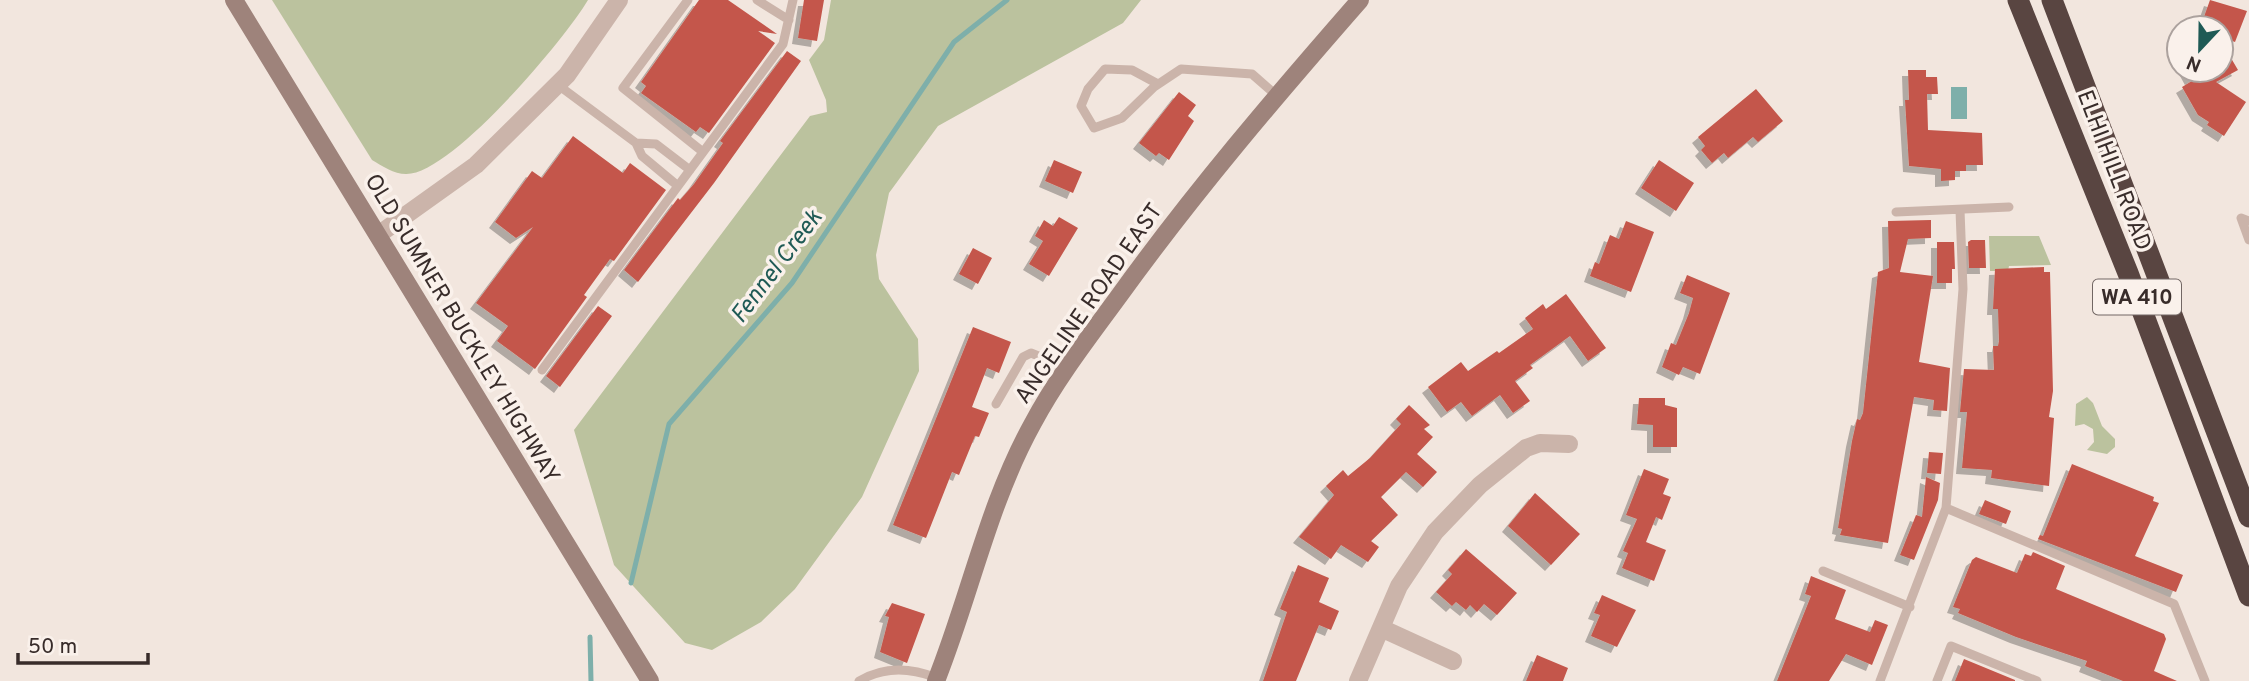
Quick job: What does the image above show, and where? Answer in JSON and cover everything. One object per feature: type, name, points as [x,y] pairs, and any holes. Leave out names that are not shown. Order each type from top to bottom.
[{"type":"highway","name":"ELHI HILL ROAD","points":[[2018,0],[2127,273],[2249,596]]},
{"type":"highway","name":"ELHI HILL ROAD","points":[[2052,0],[2249,517]]},
{"type":"street","name":"OLD SUMNER BUCKLEY HIGHWAY","points":[[234,0],[650,681]]},
{"type":"street","points":[[377,235],[476,165],[558,85],[619,0]]},
{"type":"street","name":"ANGELINE ROAD EAST","points":[[937,680],[999,495],[1033,422],[1068,368],[1156,246],[1276,96],[1360,0]]},
{"type":"street","points":[[1358,681],[1383,629],[1399,586],[1413,561],[1462,502],[1526,448],[1540,443],[1569,444]]},
{"type":"street","points":[[1383,629],[1453,661]]},
{"type":"lane","points":[[688,0],[623,88],[703,152]]},
{"type":"lane","points":[[757,0],[789,20]]},
{"type":"lane","points":[[542,370],[783,44],[793,0]]},
{"type":"lane","points":[[1158,84],[1132,70],[1105,69],[1087,89],[1081,106],[1094,128],[1122,118],[1158,84],[1181,69],[1252,74],[1276,96]]},
{"type":"lane","points":[[558,85],[636,143],[642,156],[678,186]]},
{"type":"lane","points":[[636,143],[656,144],[690,170]]},
{"type":"lane","points":[[1896,212],[2009,207]]},
{"type":"lane","points":[[1880,681],[1946,508],[1963,289],[1960,209]]},
{"type":"lane","points":[[2249,220],[2241,218],[2249,240]]},
{"type":"lane","points":[[996,404],[1023,357],[1031,353],[1068,368]]},
{"type":"lane","points":[[1946,508],[2174,604],[2205,681]]},
{"type":"lane","points":[[1823,571],[1910,607]]},
{"type":"lane","points":[[1937,681],[1951,646],[2038,681]]},
{"type":"lane","points":[[859,681],[876,673],[914,669],[937,680]]},
{"type":"green space","points":[[272,0],[588,0],[556,44],[477,130],[450,153],[426,168],[402,174],[372,160]]},
{"type":"green space","points":[[831,0],[1141,0],[1123,23],[938,126],[889,193],[876,255],[879,279],[918,339],[919,371],[862,497],[795,589],[761,622],[712,650],[685,643],[614,565],[574,430],[810,116],[827,112],[826,100],[809,60],[824,40]]},
{"type":"green space","points":[[1989,236],[2039,236],[2051,265],[2009,266],[2008,271],[1990,271]]},
{"type":"green space","points":[[2087,397],[2093,403],[2102,426],[2115,439],[2115,447],[2107,454],[2087,450],[2094,442],[2093,429],[2084,424],[2075,426],[2076,404]]},
{"type":"water","points":[[1951,87],[1967,87],[1967,119],[1951,119]]},
{"type":"building","points":[[699,0],[728,0],[777,34],[758,31],[775,43],[709,133],[700,127],[696,132],[641,93],[646,86],[641,82]]},
{"type":"building","points":[[804,0],[824,0],[817,41],[798,38]]},
{"type":"building","points":[[2210,0],[2247,11],[2235,42],[2235,14],[2205,14]]},
{"type":"building","points":[[787,51],[801,61],[714,183],[638,282],[624,270],[678,198],[680,200],[694,184],[723,143],[720,141]]},
{"type":"building","points":[[1908,70],[1926,70],[1926,77],[1937,77],[1938,94],[1927,94],[1928,130],[1982,133],[1983,165],[1966,165],[1966,171],[1955,171],[1955,180],[1941,181],[1941,169],[1909,166],[1905,100],[1909,100]]},
{"type":"building","points":[[2187,84],[2219,84],[2246,102],[2224,136],[2207,125],[2209,122],[2198,115],[2182,87]]},
{"type":"building","points":[[1756,89],[1783,121],[1758,142],[1753,137],[1728,158],[1724,153],[1712,163],[1701,150],[1705,146],[1698,137]]},
{"type":"building","points":[[1179,92],[1196,105],[1188,116],[1194,121],[1169,160],[1159,153],[1156,156],[1139,143]]},
{"type":"building","points":[[573,136],[623,173],[630,163],[666,190],[614,261],[610,259],[584,295],[587,297],[535,369],[497,341],[508,326],[476,303],[533,227],[516,238],[495,222],[532,171],[542,178]]},
{"type":"building","points":[[1054,160],[1082,172],[1073,193],[1045,181]]},
{"type":"building","points":[[1659,160],[1694,183],[1676,211],[1641,188]]},
{"type":"building","points":[[1059,217],[1078,228],[1049,276],[1029,264],[1043,241],[1035,236],[1044,220],[1053,226]]},
{"type":"building","points":[[1931,220],[1931,238],[1908,239],[1900,272],[1933,276],[1919,362],[1950,368],[1947,411],[1933,410],[1934,400],[1914,397],[1888,543],[1840,535],[1842,529],[1838,528],[1852,441],[1857,419],[1860,420],[1863,413],[1878,272],[1889,268],[1888,221]]},
{"type":"building","points":[[1626,221],[1654,232],[1631,292],[1590,276],[1595,262],[1599,264],[1610,235],[1619,239]]},
{"type":"building","points":[[1985,240],[1986,268],[1969,268],[1968,242]]},
{"type":"building","points":[[1937,242],[1954,242],[1955,269],[1952,269],[1952,283],[1937,283]]},
{"type":"building","points":[[973,248],[992,258],[978,284],[959,274]]},
{"type":"building","points":[[2044,267],[2044,272],[2050,272],[2053,391],[2049,417],[2054,418],[2049,486],[1991,478],[1992,470],[1962,468],[1967,412],[1960,412],[1964,369],[1994,370],[1993,346],[1998,346],[1999,341],[1998,309],[1993,309],[1995,269]]},
{"type":"building","points":[[1687,275],[1730,293],[1700,374],[1683,367],[1679,375],[1662,367],[1671,343],[1676,345],[1689,313],[1693,298],[1680,293]]},
{"type":"building","points":[[1566,294],[1606,348],[1588,361],[1570,336],[1530,365],[1533,368],[1515,381],[1530,401],[1513,413],[1500,395],[1472,416],[1461,402],[1447,412],[1428,387],[1461,362],[1468,371],[1497,351],[1499,353],[1533,329],[1525,318],[1543,304],[1546,309]]},
{"type":"building","points":[[598,306],[612,316],[560,387],[546,376]]},
{"type":"building","points":[[973,327],[1011,342],[999,373],[987,368],[972,407],[989,413],[979,437],[975,436],[959,475],[952,472],[926,538],[893,525]]},
{"type":"building","points":[[1639,398],[1665,398],[1665,405],[1677,408],[1677,447],[1653,447],[1653,425],[1637,424]]},
{"type":"building","points":[[1409,405],[1430,425],[1424,429],[1433,437],[1417,454],[1437,472],[1423,487],[1406,472],[1381,497],[1398,515],[1371,541],[1379,547],[1368,562],[1341,545],[1331,559],[1299,537],[1334,495],[1326,486],[1343,470],[1348,476],[1370,458],[1401,424],[1396,419]]},
{"type":"building","points":[[1929,452],[1943,453],[1941,474],[1927,473]]},
{"type":"building","points":[[2072,464],[2154,497],[2153,501],[2159,503],[2135,556],[2183,575],[2176,592],[2038,539],[2040,535],[2043,536]]},
{"type":"building","points":[[1644,469],[1669,479],[1663,494],[1671,497],[1662,520],[1656,517],[1646,542],[1666,550],[1654,581],[1622,568],[1628,553],[1623,551],[1637,519],[1626,515]]},
{"type":"building","points":[[1926,477],[1940,483],[1938,500],[1914,560],[1900,555],[1916,515],[1922,517]]},
{"type":"building","points":[[1535,493],[1580,534],[1551,565],[1508,526]]},
{"type":"building","points":[[1985,500],[2011,511],[2006,524],[1979,514]]},
{"type":"building","points":[[1466,549],[1517,593],[1497,615],[1484,604],[1477,612],[1470,605],[1466,610],[1456,602],[1452,606],[1436,592],[1452,574],[1448,570]]},
{"type":"building","points":[[2033,552],[2065,566],[2056,589],[2164,634],[2166,639],[2154,671],[2177,681],[2123,681],[2085,666],[2087,661],[2016,637],[1958,613],[1960,609],[1953,607],[1972,560],[1976,557],[2017,573],[2025,554],[2031,556]]},
{"type":"building","points":[[1298,565],[1329,578],[1319,602],[1339,611],[1331,630],[1319,625],[1296,681],[1263,681],[1287,612],[1280,609]]},
{"type":"building","points":[[1811,576],[1846,590],[1835,619],[1870,632],[1875,620],[1888,625],[1872,665],[1846,654],[1829,681],[1777,681],[1811,596],[1805,594]]},
{"type":"building","points":[[1602,595],[1636,610],[1617,647],[1591,636],[1600,615],[1594,613]]},
{"type":"building","points":[[892,603],[925,614],[907,663],[880,652],[889,617],[885,616]]},
{"type":"building","points":[[1537,655],[1568,668],[1563,681],[1526,681]]},
{"type":"building","points":[[1964,659],[2015,680],[2015,681],[1955,681]]},
{"type":"waterway","name":"Fennel Creek","points":[[631,583],[669,424],[792,283],[954,42],[1007,0]]},
{"type":"waterway","name":"Fennel Creek","points":[[590,637],[591,681]]}]
